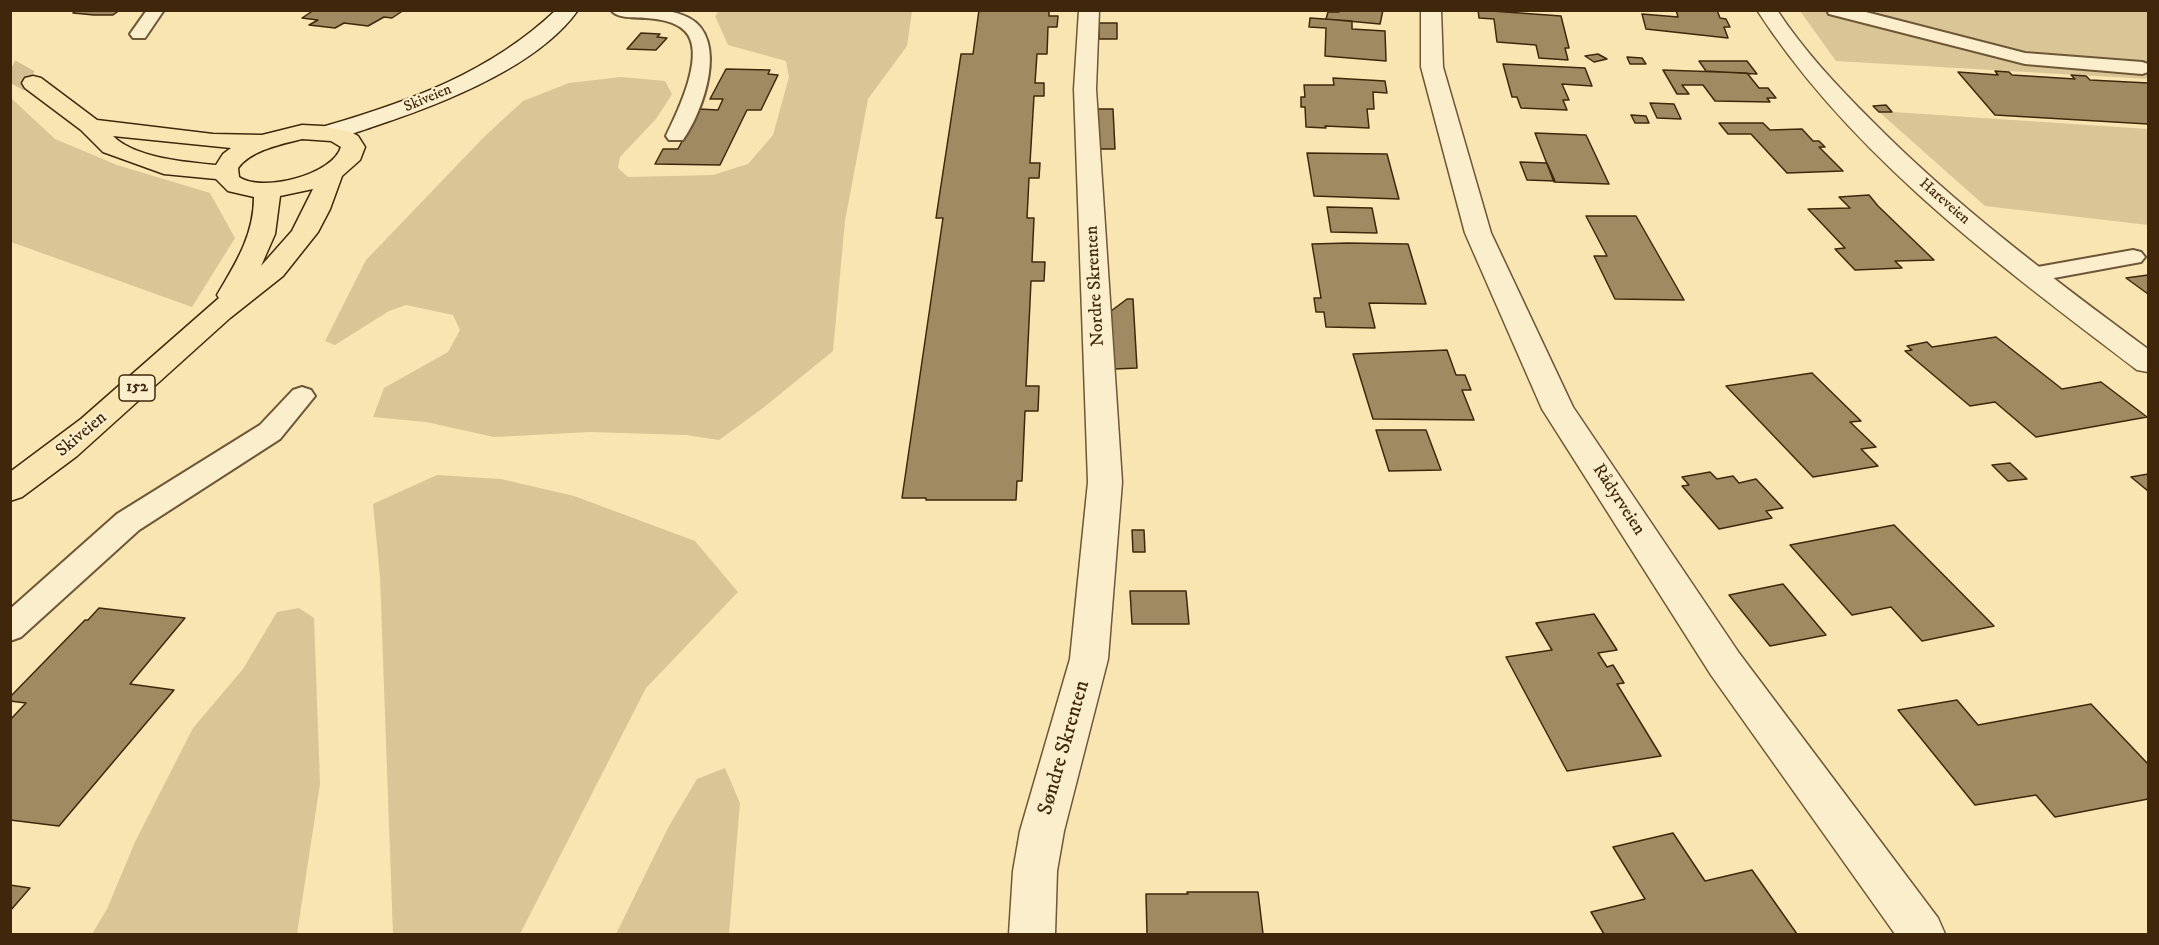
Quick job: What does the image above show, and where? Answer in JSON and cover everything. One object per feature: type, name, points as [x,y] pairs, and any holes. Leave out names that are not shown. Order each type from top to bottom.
[{"type":"main road","name":"152","points":[[33,83],[89,125],[111,147],[164,167],[225,173]]},
{"type":"main road","name":"152","points":[[89,125],[213,141],[260,142],[302,132],[330,132]]},
{"type":"main road","points":[[330,132],[348,139],[352,145],[352,152]]},
{"type":"main road","name":"152","points":[[225,173],[236,156],[260,142]]},
{"type":"main road","name":"152","points":[[225,173],[232,184],[242,188],[267,190],[299,184],[331,172],[349,158],[352,152]]},
{"type":"main road","name":"Skiveien","points":[[10,489],[49,464],[222,310],[280,264],[313,218],[328,185],[331,172]]},
{"type":"main road","name":"Skiveien","points":[[222,310],[262,237],[268,213],[267,190]]},
{"type":"main road","name":"Skiveien","points":[[10,514],[49,464]]},
{"type":"street","name":"Skiveien","points":[[352,152],[471,96],[499,76],[520,52],[568,10]]},
{"type":"street","name":"Nordre Skrenten","points":[[1089,10],[1085,89],[1105,482],[1099,561]]},
{"type":"street","name":"Rådyrveien","points":[[1431,10],[1432,67],[1478,233],[1558,409],[1725,664],[1922,934]]},
{"type":"street","name":"Hareveien","points":[[1767,10],[1787,41],[1817,76],[1903,166],[1957,214],[2032,275],[2148,363]]},
{"type":"street","name":"Skiveien","points":[[330,132],[390,115],[447,92],[520,52]]},
{"type":"street","name":"Søndre Skrenten","points":[[1032,934],[1035,871],[1042,831],[1089,659],[1099,561]]},
{"type":"lane","points":[[139,33],[156,10]]},
{"type":"lane","points":[[619,10],[673,19],[691,27],[696,33],[701,49],[695,90],[689,111],[676,136]]},
{"type":"lane","points":[[1835,10],[2025,58],[2142,68]]},
{"type":"lane","points":[[2032,275],[2133,257]]},
{"type":"lane","points":[[10,628],[128,522],[270,432],[302,396]]},
{"type":"shaded area","points":[[719,11],[912,11],[907,46],[868,99],[845,221],[833,351],[763,408],[719,440],[686,435],[590,432],[494,437],[426,422],[373,417],[384,388],[448,352],[460,330],[453,315],[406,305],[389,311],[335,345],[325,341],[366,260],[485,136],[523,101],[569,83],[621,77],[665,81],[672,94],[656,119],[620,157],[618,168],[628,177],[713,175],[748,164],[773,135],[789,77],[786,61],[728,45],[715,16]]},
{"type":"shaded area","points":[[1800,11],[2148,11],[2148,79],[1836,61]]},
{"type":"shaded area","points":[[11,98],[55,139],[117,165],[210,193],[235,238],[192,307],[11,242]]},
{"type":"shaded area","points":[[1878,111],[2148,129],[2148,225],[1985,206]]},
{"type":"shaded area","points":[[437,475],[501,479],[574,496],[695,541],[738,592],[646,688],[520,934],[393,934],[380,577],[373,504]]},
{"type":"shaded area","points":[[299,608],[314,618],[320,784],[297,934],[92,934],[107,909],[135,842],[193,728],[243,669],[277,612]]},
{"type":"shaded area","points":[[725,768],[740,803],[729,934],[616,934],[669,826],[697,779]]},
{"type":"building","points":[[76,10],[120,10],[113,15],[94,15],[73,13]]},
{"type":"building","points":[[314,10],[404,10],[392,18],[384,17],[368,26],[344,23],[335,28],[309,25],[318,20],[302,18]]},
{"type":"building","points":[[979,10],[1049,10],[1049,16],[1058,16],[1057,27],[1048,27],[1047,54],[1037,54],[1035,83],[1044,83],[1044,96],[1034,96],[1030,163],[1040,163],[1039,178],[1029,178],[1027,218],[1034,218],[1032,262],[1045,262],[1044,281],[1031,281],[1026,386],[1039,386],[1038,411],[1025,411],[1022,481],[1017,481],[1016,500],[902,498],[943,218],[936,218],[961,54],[973,54]]},
{"type":"building","points":[[1339,10],[1383,10],[1380,24],[1326,19],[1328,12],[1339,12]]},
{"type":"building","points":[[1478,10],[1561,16],[1569,48],[1565,48],[1568,60],[1539,58],[1536,45],[1497,42],[1494,19],[1479,18]]},
{"type":"building","points":[[1676,10],[1717,10],[1720,18],[1726,19],[1730,27],[1724,27],[1728,38],[1646,29],[1642,14],[1678,17]]},
{"type":"building","points":[[1310,18],[1352,21],[1352,29],[1385,31],[1386,61],[1325,56],[1326,28],[1309,27]]},
{"type":"building","points":[[1099,23],[1117,23],[1117,39],[1099,39]]},
{"type":"building","points":[[641,33],[660,34],[657,37],[667,38],[656,50],[627,49]]},
{"type":"building","points":[[1598,54],[1607,59],[1594,62],[1585,56]]},
{"type":"building","points":[[1627,57],[1642,58],[1646,64],[1630,64]]},
{"type":"building","points":[[1699,61],[1747,61],[1757,74],[1706,71]]},
{"type":"building","points":[[1503,64],[1585,68],[1592,86],[1562,84],[1569,100],[1563,100],[1567,110],[1521,108],[1517,97],[1512,97]]},
{"type":"building","points":[[726,69],[770,70],[768,74],[778,75],[761,110],[747,110],[720,165],[655,164],[663,149],[678,149],[699,109],[718,110],[723,99],[710,99]]},
{"type":"building","points":[[1663,70],[1747,73],[1759,88],[1768,88],[1776,98],[1767,98],[1770,102],[1715,101],[1703,85],[1682,85],[1689,94],[1677,94]]},
{"type":"building","points":[[1995,71],[2009,72],[2012,75],[2075,79],[2071,75],[2086,76],[2090,80],[2148,83],[2148,124],[1995,115],[1958,72],[1998,75]]},
{"type":"building","points":[[1333,78],[1385,81],[1387,93],[1373,92],[1374,109],[1367,109],[1369,128],[1306,127],[1305,107],[1301,107],[1301,97],[1305,97],[1304,85],[1334,85]]},
{"type":"building","points":[[1650,103],[1674,104],[1681,119],[1657,118]]},
{"type":"building","points":[[1886,105],[1892,112],[1879,112],[1873,106]]},
{"type":"building","points":[[1096,109],[1113,109],[1115,149],[1097,149]]},
{"type":"building","points":[[1631,115],[1646,116],[1649,123],[1635,123]]},
{"type":"building","points":[[1719,123],[1763,123],[1770,130],[1802,129],[1813,141],[1819,141],[1825,147],[1819,147],[1843,171],[1787,173],[1751,134],[1728,134]]},
{"type":"building","points":[[1535,133],[1586,135],[1609,184],[1554,182]]},
{"type":"building","points":[[1307,153],[1387,154],[1399,199],[1314,196]]},
{"type":"building","points":[[1520,162],[1547,163],[1555,181],[1527,180]]},
{"type":"building","points":[[1869,195],[1934,260],[1895,261],[1902,268],[1855,270],[1835,249],[1845,248],[1808,209],[1850,208],[1839,197]]},
{"type":"building","points":[[1327,207],[1372,208],[1377,233],[1331,232]]},
{"type":"building","points":[[1586,216],[1636,216],[1684,300],[1615,299],[1594,256],[1607,256]]},
{"type":"building","points":[[1312,244],[1408,244],[1426,304],[1369,303],[1375,328],[1326,327],[1324,312],[1316,312],[1314,298],[1321,298]]},
{"type":"building","points":[[2148,275],[2148,294],[2126,278]]},
{"type":"building","points":[[1127,299],[1133,299],[1137,368],[1114,369],[1111,311]]},
{"type":"building","points":[[1996,337],[2062,389],[2101,382],[2147,417],[2036,437],[1995,402],[1970,406],[1905,351],[1912,350],[1907,346],[1927,342],[1932,347]]},
{"type":"building","points":[[1447,350],[1456,375],[1465,375],[1471,390],[1462,390],[1474,420],[1373,419],[1353,354]]},
{"type":"building","points":[[1812,373],[1861,421],[1850,422],[1876,447],[1861,449],[1878,466],[1813,477],[1726,386]]},
{"type":"building","points":[[1376,430],[1426,430],[1441,470],[1389,471]]},
{"type":"building","points":[[2010,463],[2027,479],[2008,481],[1992,465]]},
{"type":"building","points":[[1710,472],[1717,479],[1733,476],[1739,483],[1756,479],[1783,508],[1766,511],[1772,518],[1719,529],[1682,486],[1689,485],[1682,477]]},
{"type":"building","points":[[2148,474],[2148,491],[2131,477]]},
{"type":"building","points":[[1894,525],[1994,626],[1922,641],[1891,607],[1852,615],[1790,545]]},
{"type":"building","points":[[1132,530],[1144,530],[1145,552],[1133,552]]},
{"type":"building","points":[[1783,584],[1826,635],[1770,646],[1729,595]]},
{"type":"building","points":[[1130,591],[1186,591],[1189,624],[1132,624]]},
{"type":"building","points":[[99,608],[185,618],[130,684],[174,690],[59,826],[10,820],[10,720],[26,703],[10,701],[10,697]]},
{"type":"building","points":[[1594,614],[1617,650],[1598,653],[1607,667],[1613,665],[1624,683],[1617,684],[1661,756],[1567,771],[1506,657],[1552,650],[1536,623]]},
{"type":"building","points":[[1957,700],[1978,725],[2091,704],[2148,764],[2148,799],[2055,817],[2036,795],[1975,805],[1898,710]]},
{"type":"building","points":[[1673,833],[1705,881],[1752,870],[1797,934],[1604,934],[1591,912],[1645,899],[1613,847]]},
{"type":"building","points":[[10,885],[30,888],[10,911]]},
{"type":"building","points":[[1187,892],[1258,892],[1263,934],[1147,934],[1146,894],[1188,894]]},
{"type":"tunnel","points":[[10,70],[33,83]]}]
